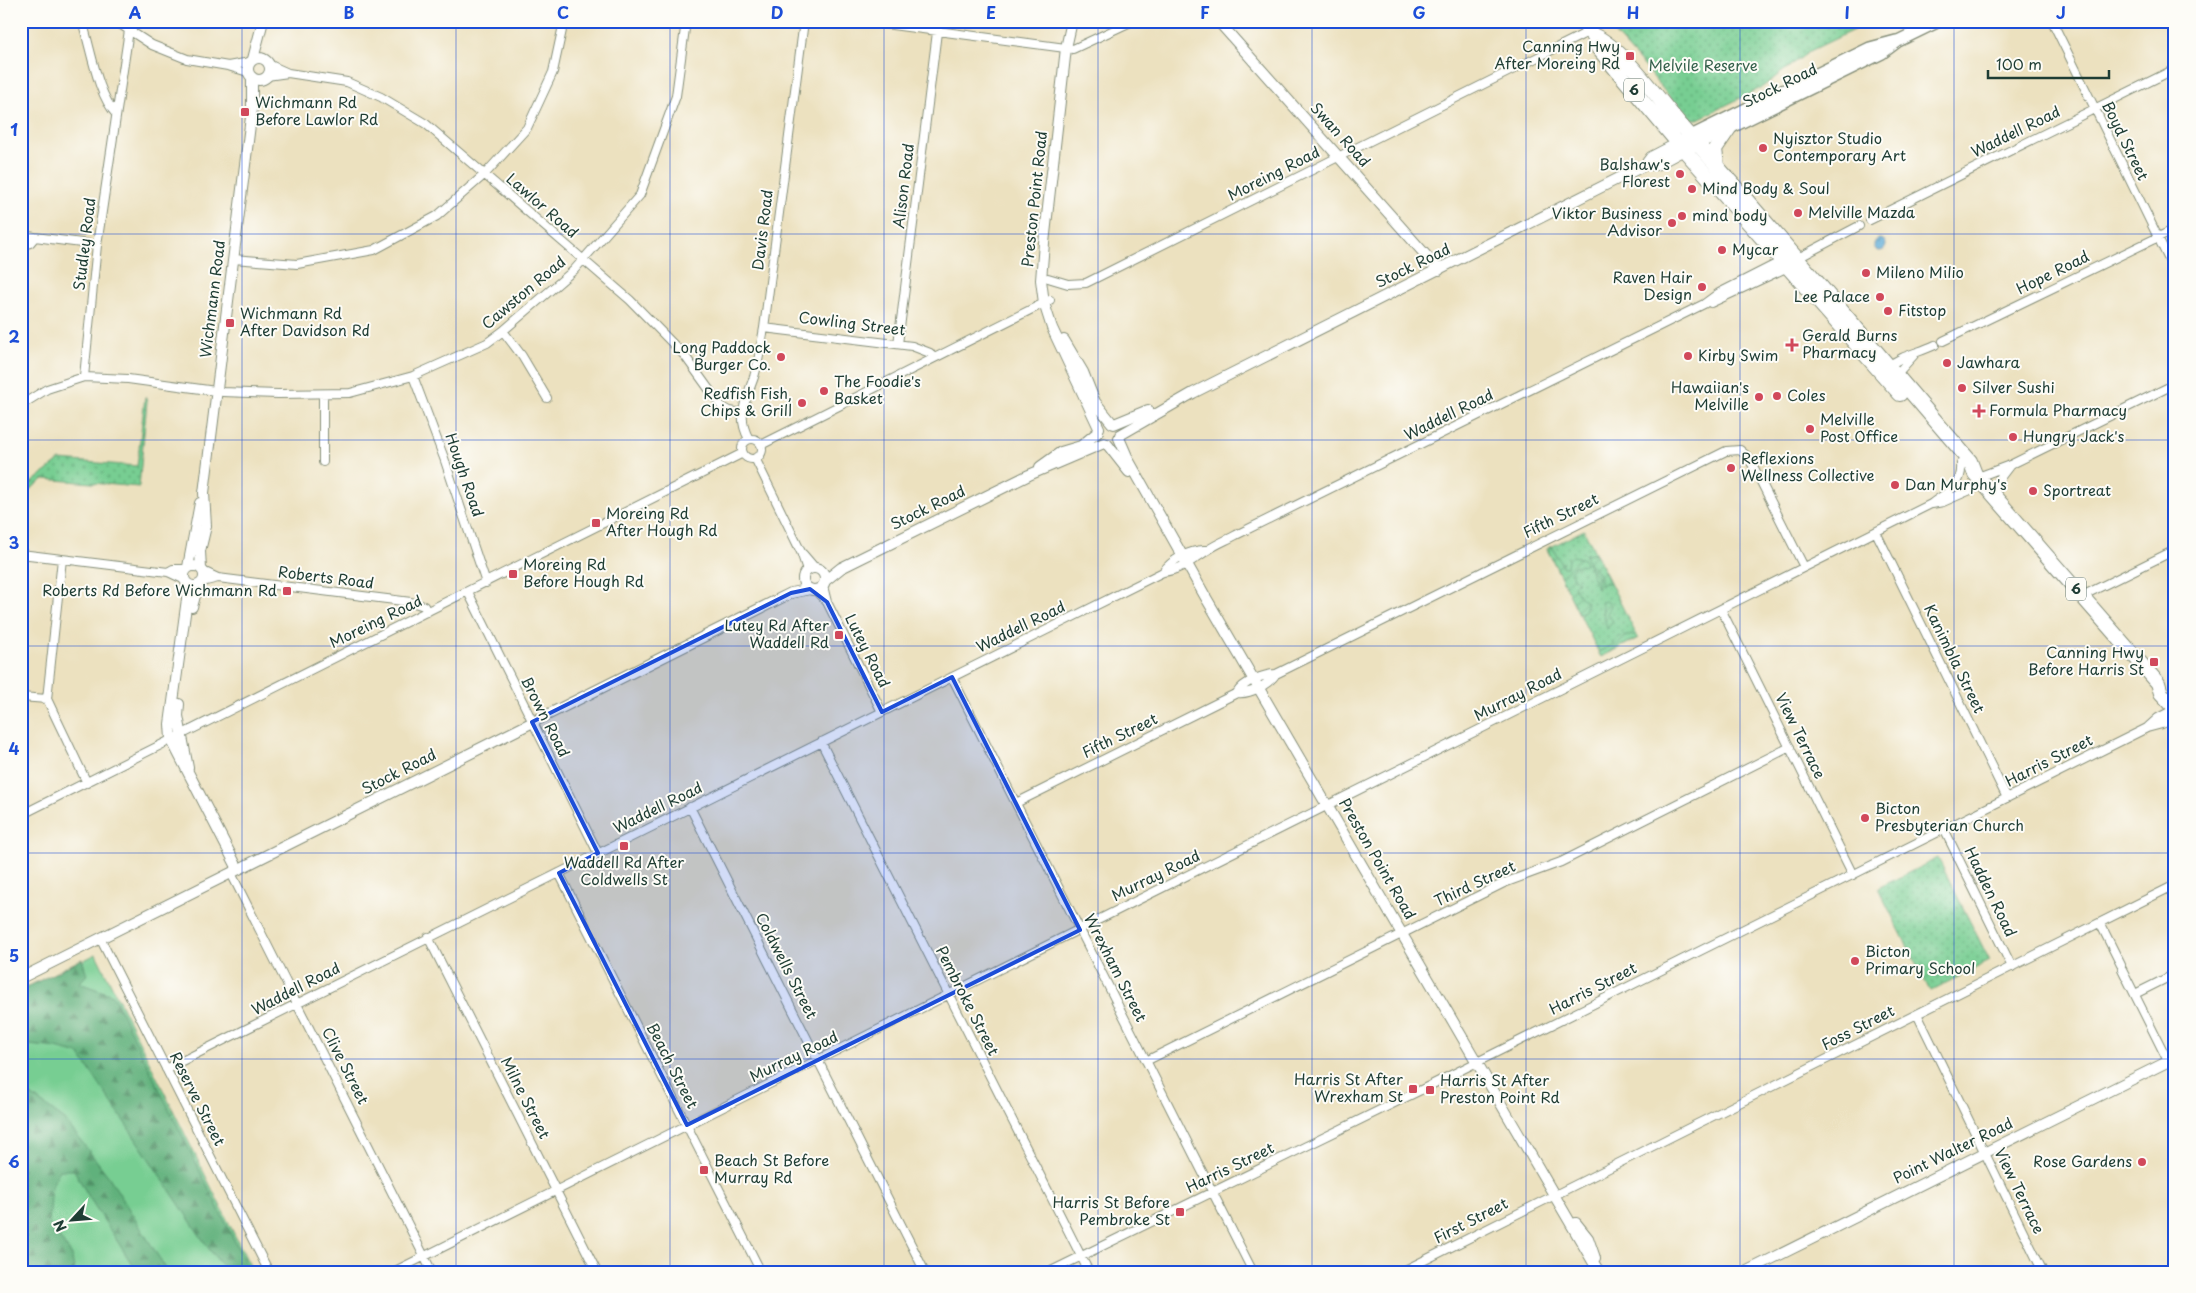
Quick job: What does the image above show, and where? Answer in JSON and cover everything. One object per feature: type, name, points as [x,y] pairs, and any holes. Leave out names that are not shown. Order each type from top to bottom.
[{"type":"highway","name":"6","points":[[1588,29],[1606,41],[1694,139],[1717,166],[1789,262]]},
{"type":"highway","name":"6","points":[[1588,29],[1598,48],[1681,146],[1789,262],[1888,374],[1970,461],[1979,478],[2158,683],[2161,693],[2175,709]]},
{"type":"highway","points":[[1717,166],[1715,149],[1730,127]]},
{"type":"highway","name":"6","points":[[1888,374],[1961,464],[1979,478]]},
{"type":"highway","name":"6","points":[[2158,683],[2168,687],[2175,695]]},
{"type":"main road","name":"Stock Road","points":[[1694,139],[1730,127],[1882,53],[1898,41],[1939,21]]},
{"type":"main road","name":"Stock Road","points":[[1681,146],[1870,48],[1898,41]]},
{"type":"street","points":[[82,21],[104,92],[111,108],[116,114]]},
{"type":"street","name":"Lawlor Road","points":[[114,21],[152,44],[186,60],[228,66],[256,66],[347,82],[381,97],[426,124],[630,300],[685,356],[721,406],[730,411],[742,413]]},
{"type":"street","name":"Wichmann Road","points":[[202,570],[200,551],[206,526],[204,493],[263,21]]},
{"type":"street","points":[[233,259],[297,264],[374,250],[438,216],[485,174],[527,128],[553,72],[564,21]]},
{"type":"street","name":"Cawston Road","points":[[21,405],[47,389],[84,377],[128,379],[217,391],[350,393],[413,376],[487,343],[583,260],[640,195],[676,96],[686,21]]},
{"type":"street","name":"Davis Road","points":[[742,413],[754,377],[764,328],[804,21]]},
{"type":"street","points":[[862,21],[1069,49],[1133,21]]},
{"type":"street","points":[[926,21],[926,30]]},
{"type":"street","name":"Preston Point Road","points":[[1072,21],[1048,244],[1047,302],[1063,338],[1083,372],[1095,402],[1113,423]]},
{"type":"street","name":"Preston Point Road","points":[[1078,21],[1069,49],[1042,263],[1052,328],[1099,430]]},
{"type":"street","name":"Swan Road","points":[[1218,21],[1272,83],[1340,156],[1439,270]]},
{"type":"street","name":"Boyd Street","points":[[2052,21],[2175,272]]},
{"type":"street","name":"Moreing Road","points":[[1048,278],[1068,284],[1086,282],[1340,156],[1588,29]]},
{"type":"street","name":"Studley Road","points":[[84,377],[97,245],[129,30]]},
{"type":"street","name":"Alison Road","points":[[898,344],[937,32]]},
{"type":"street","points":[[256,66],[265,77]]},
{"type":"street","name":"Wichmann Road","points":[[252,109],[265,77],[270,70],[256,66]]},
{"type":"street","name":"Waddell Road","points":[[1870,220],[2175,69]]},
{"type":"street","name":"Lawlor Road","points":[[265,77],[288,73]]},
{"type":"street","name":"Stock Road","points":[[21,978],[791,593],[818,586],[840,568],[1029,475],[1106,443],[1113,444],[1119,436],[1193,393],[1645,165],[1656,164],[1681,146]]},
{"type":"street","name":"Waddell Road","points":[[166,1069],[1163,572],[1200,550],[1206,550],[1704,304],[1731,294],[1859,226]]},
{"type":"street","name":"Hope Road","points":[[1943,341],[2175,229]]},
{"type":"street","points":[[21,235],[97,245]]},
{"type":"street","points":[[21,245],[30,243],[35,237]]},
{"type":"street","points":[[761,445],[1047,302]]},
{"type":"street","name":"Cowling Street","points":[[764,328],[898,344],[930,353],[932,358]]},
{"type":"street","points":[[503,331],[522,356],[547,398]]},
{"type":"street","points":[[1888,374],[1914,355],[1935,345]]},
{"type":"street","points":[[1888,374],[1905,356],[1914,355]]},
{"type":"street","name":"Hough Road","points":[[413,376],[444,458],[486,583]]},
{"type":"street","name":"Murray Road","points":[[1931,504],[1943,502],[1979,478],[2010,465],[2175,384]]},
{"type":"street","name":"Stock Road","points":[[1029,475],[1061,452],[1081,446],[1104,423],[1113,423],[1185,392],[1193,393]]},
{"type":"street","points":[[323,394],[323,462]]},
{"type":"street","points":[[742,413],[744,429],[749,439]]},
{"type":"street","points":[[1113,423],[1119,428],[1119,436]]},
{"type":"street","points":[[1099,430],[1100,439],[1106,443]]},
{"type":"street","name":"Preston Point Road","points":[[1119,436],[1129,461],[1184,561]]},
{"type":"street","points":[[749,439],[755,439],[761,445],[761,453],[755,458],[747,457],[743,453],[743,446],[749,439]]},
{"type":"street","name":"Preston Point Road","points":[[1106,443],[1123,463],[1205,596],[1522,1137],[1530,1146],[1599,1272]]},
{"type":"street","name":"Fifth Street","points":[[1016,803],[1237,693],[1244,694],[1256,684],[1272,680],[1276,674],[1730,450],[1742,452],[1752,462],[1804,567]]},
{"type":"street","name":"Moreing Road","points":[[21,815],[743,453]]},
{"type":"street","points":[[755,458],[818,586]]},
{"type":"street","name":"Murray Road","points":[[393,1272],[1931,504],[1956,485],[1960,476],[1961,464]]},
{"type":"street","points":[[1994,496],[2000,478],[2010,465]]},
{"type":"street","name":"Wichmann Road","points":[[188,568],[200,503],[204,493]]},
{"type":"street","name":"Kanimbla Street","points":[[1876,532],[2007,798]]},
{"type":"street","points":[[2082,596],[2175,550]]},
{"type":"street","points":[[21,554],[168,572],[186,582],[200,584]]},
{"type":"street","points":[[62,559],[47,698],[87,783]]},
{"type":"street","points":[[168,572],[173,569],[195,566],[202,570],[204,578],[192,608],[178,709],[182,734]]},
{"type":"street","points":[[171,739],[170,724],[187,599],[184,574],[188,568]]},
{"type":"street","name":"Stock Road","points":[[791,593],[812,571],[840,568]]},
{"type":"street","name":"Roberts Road","points":[[202,570],[218,578],[411,602],[424,606],[427,612]]},
{"type":"street","points":[[812,571],[805,584],[818,586]]},
{"type":"street","name":"Roberts Road","points":[[200,584],[218,578]]},
{"type":"street","name":"Lutey Road","points":[[818,586],[882,712]]},
{"type":"street","name":"Brown Road","points":[[468,592],[598,853]]},
{"type":"street","name":"View Terrace","points":[[1721,609],[1853,874]]},
{"type":"street","name":"Wrexham Street","points":[[952,677],[1253,1272]]},
{"type":"street","points":[[21,697],[47,698]]},
{"type":"street","name":"Harris Street","points":[[2146,728],[2158,718],[2175,709]]},
{"type":"street","name":"Harris Street","points":[[1050,1272],[1478,1062],[2146,728],[2175,718]]},
{"type":"street","name":"Clive Street","points":[[182,734],[189,771]]},
{"type":"street","name":"Clive Street","points":[[171,739],[189,771],[297,1004],[432,1272]]},
{"type":"street","name":"Pembroke Street","points":[[821,742],[1089,1272]]},
{"type":"street","name":"Third Street","points":[[1146,1061],[1504,884],[1561,862],[1790,747]]},
{"type":"street","name":"Coldwells Street","points":[[690,807],[925,1272]]},
{"type":"street","name":"Hadden Road","points":[[1944,829],[2012,966]]},
{"type":"street","name":"Beach Street","points":[[559,873],[761,1272]]},
{"type":"street","name":"Foss Street","points":[[1556,1194],[2012,966],[2174,888]]},
{"type":"street","points":[[2100,923],[2135,994],[2171,1059]]},
{"type":"street","name":"Reserve Street","points":[[100,938],[269,1272]]},
{"type":"street","name":"Milne Street","points":[[428,938],[597,1272]]},
{"type":"street","points":[[2135,994],[2175,974]]},
{"type":"street","name":"View Terrace","points":[[1917,1014],[2043,1272]]},
{"type":"street","name":"Point Walter Road","points":[[1745,1272],[2171,1059]]},
{"type":"street","name":"Preston Point Road","points":[[1556,1194],[1588,1238],[1595,1259],[1604,1272]]},
{"type":"street","name":"First Street","points":[[1400,1272],[1556,1194]]},
{"type":"highlighted area","points":[[810,589],[827,602],[882,712],[952,677],[1080,930],[687,1125],[559,873],[598,853],[532,722],[791,593]]},
{"type":"green space","name":"Melvile Reserve","points":[[1603,21],[1872,21],[1810,51],[1761,88],[1698,119],[1687,119],[1646,68]]},
{"type":"green space","points":[[145,397],[147,401],[139,487],[44,479],[21,496],[21,491],[60,460],[137,466]]},
{"type":"green space","points":[[1584,530],[1638,638],[1601,657],[1547,549]]},
{"type":"green space","points":[[1552,546],[1563,567],[1567,567],[1568,559],[1573,556],[1584,559],[1585,564],[1574,566],[1570,572],[1574,579],[1578,581],[1573,586],[1580,597],[1587,602],[1584,611],[1579,614],[1547,549]]},
{"type":"green space","points":[[1595,553],[1610,583],[1604,583],[1600,586],[1599,576],[1585,554]]},
{"type":"green space","points":[[1587,562],[1598,578],[1597,588]]},
{"type":"green space","points":[[1607,601],[1611,605],[1607,614],[1613,621],[1607,629],[1601,602]]},
{"type":"green space","points":[[1637,635],[1638,638],[1601,657],[1598,652],[1613,645],[1618,637]]},
{"type":"green space","points":[[1938,858],[1990,961],[1930,991],[1878,888]]},
{"type":"green space","points":[[96,954],[253,1272],[21,1272],[21,992]]},
{"type":"green space","points":[[82,959],[87,975],[79,983],[113,995],[250,1272],[227,1272],[209,1249],[79,1054],[56,1048],[21,1044],[21,990]]},
{"type":"green space","points":[[21,1091],[27,1092],[65,1120],[109,1177],[168,1272],[137,1272],[74,1170],[60,1170],[52,1185],[49,1223],[71,1254],[75,1272],[21,1272]]},
{"type":"water","points":[[1878,239],[1882,239],[1886,245],[1882,251],[1878,251],[1874,247],[1874,243]]},
{"type":"place","name":"Canning Hwy After Moreing Rd","points":[[1630,56]]},
{"type":"place","name":"Wichmann Rd Before Lawlor Rd","points":[[245,112]]},
{"type":"place","name":"Nyisztor Studio Contemporary Art","points":[[1763,148]]},
{"type":"place","name":"Balshaw's Florest","points":[[1680,174]]},
{"type":"place","name":"Mind Body & Soul","points":[[1692,189]]},
{"type":"place","name":"Melville Mazda","points":[[1798,213]]},
{"type":"place","name":"mind body","points":[[1682,216]]},
{"type":"place","name":"Viktor Business Advisor","points":[[1672,223]]},
{"type":"place","name":"Mycar","points":[[1722,250]]},
{"type":"place","name":"Mileno Milio","points":[[1866,273]]},
{"type":"place","name":"Raven Hair Design","points":[[1702,287]]},
{"type":"place","name":"Lee Palace","points":[[1880,297]]},
{"type":"place","name":"Fitstop","points":[[1888,311]]},
{"type":"place","name":"Wichmann Rd After Davidson Rd","points":[[230,323]]},
{"type":"place","name":"Gerald Burns Pharmacy","points":[[1792,345]]},
{"type":"place","name":"Kirby Swim","points":[[1688,356]]},
{"type":"place","name":"Long Paddock Burger Co.","points":[[781,357]]},
{"type":"place","name":"Jawhara","points":[[1947,363]]},
{"type":"place","name":"Silver Sushi","points":[[1962,388]]},
{"type":"place","name":"The Foodie's Basket","points":[[824,391]]},
{"type":"place","name":"Coles","points":[[1777,396]]},
{"type":"place","name":"Hawaiian's Melville","points":[[1759,397]]},
{"type":"place","name":"Redfish Fish, Chips & Grill","points":[[802,403]]},
{"type":"place","name":"Formula Pharmacy","points":[[1979,411]]},
{"type":"place","name":"Melville Post Office","points":[[1810,429]]},
{"type":"place","name":"Hungry Jack's","points":[[2013,437]]},
{"type":"place","name":"Reflexions Wellness Collective","points":[[1731,468]]},
{"type":"place","name":"Dan Murphy's","points":[[1895,485]]},
{"type":"place","name":"Sportreat","points":[[2033,491]]},
{"type":"place","name":"Moreing Rd After Hough Rd","points":[[596,523]]},
{"type":"place","name":"Moreing Rd Before Hough Rd","points":[[513,574]]},
{"type":"place","name":"Roberts Rd Before Wichmann Rd","points":[[287,591]]},
{"type":"place","name":"Lutey Rd After Waddell Rd","points":[[839,635]]},
{"type":"place","name":"Canning Hwy Before Harris St","points":[[2154,662]]},
{"type":"place","name":"Bicton Presbyterian Church","points":[[1865,818]]},
{"type":"place","name":"Waddell Rd After Coldwells St","points":[[624,846]]},
{"type":"place","name":"Bicton Primary School","points":[[1855,961]]},
{"type":"place","name":"Harris St After Wrexham St","points":[[1413,1089]]},
{"type":"place","name":"Harris St After Preston Point Rd","points":[[1430,1090]]},
{"type":"place","name":"Rose Gardens","points":[[2142,1162]]},
{"type":"place","name":"Beach St Before Murray Rd","points":[[704,1170]]},
{"type":"place","name":"Harris St Before Pembroke St","points":[[1180,1212]]}]
